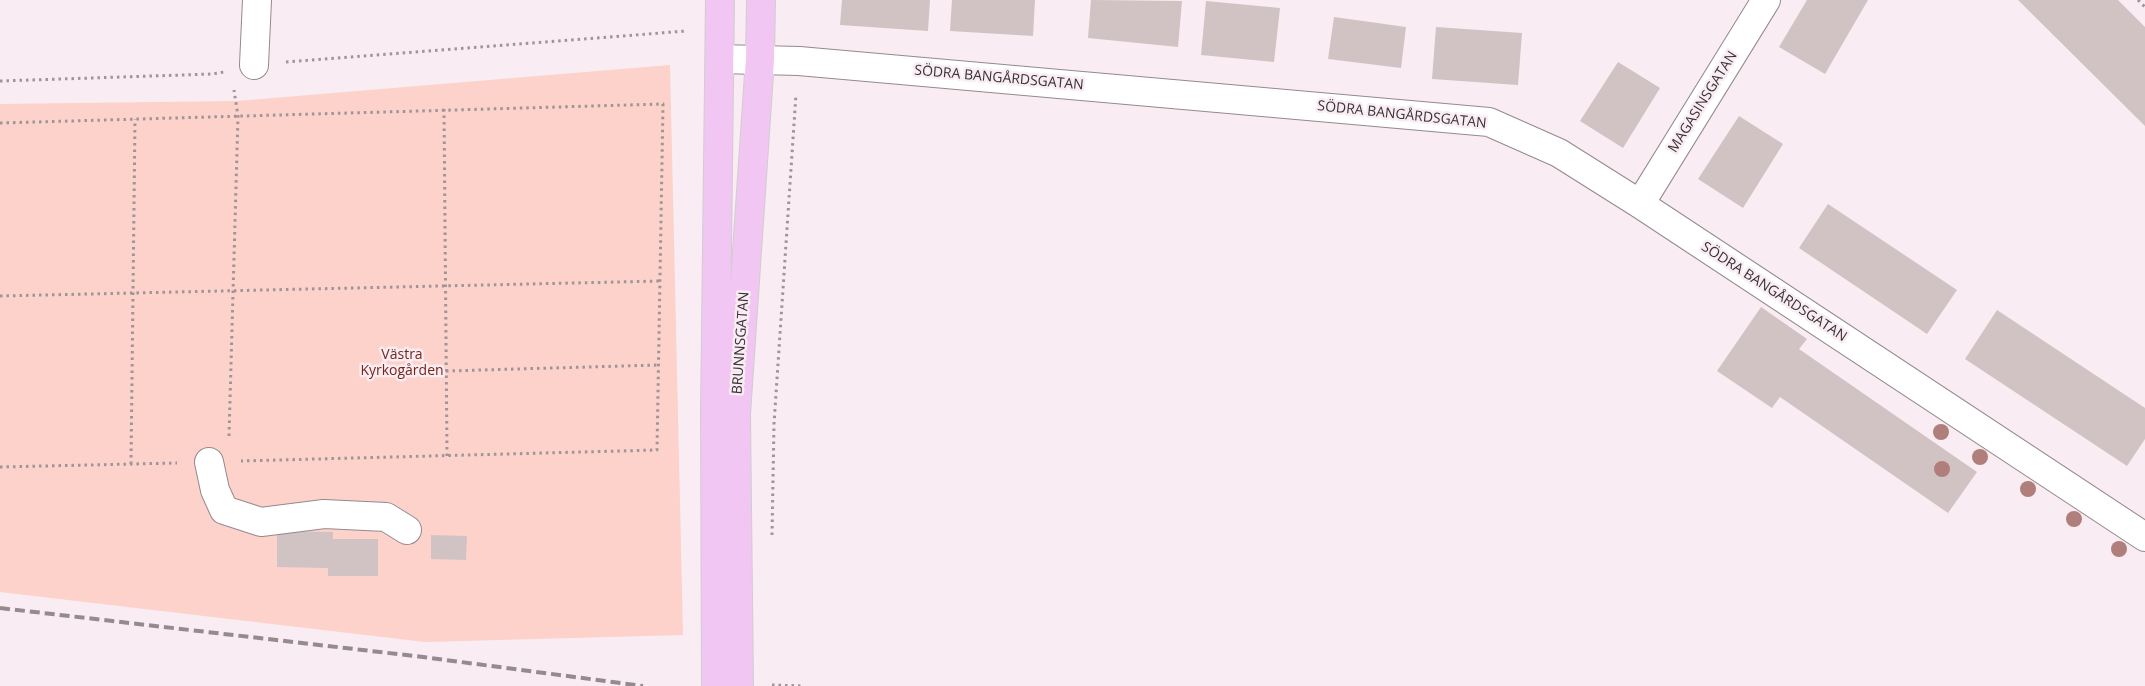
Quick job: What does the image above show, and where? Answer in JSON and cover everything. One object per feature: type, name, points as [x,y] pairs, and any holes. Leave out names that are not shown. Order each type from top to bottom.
[{"type":"main road","name":"BRUNNSGATAN","points":[[716,686],[715,413],[720,0]]},
{"type":"main road","name":"BRUNNSGATAN","points":[[739,686],[736,414],[760,59],[760,0]]},
{"type":"street","points":[[242,68],[257,0]]},
{"type":"street","name":"MAGASINSGATAN","points":[[1640,204],[1766,0]]},
{"type":"street","name":"SÖDRA BANGÅRDSGATAN","points":[[720,59],[798,61],[1489,122],[1559,153],[1640,204],[2145,537]]},
{"type":"street","points":[[219,462],[215,490],[224,510],[262,522],[324,514],[386,517],[407,530]]},
{"type":"path","points":[[2138,0],[2145,7]]},
{"type":"path","points":[[0,81],[212,74],[242,68],[688,31]]},
{"type":"path","points":[[772,540],[774,424],[798,61]]},
{"type":"path","points":[[219,462],[233,291],[238,116],[242,68]]},
{"type":"path","points":[[0,122],[664,104],[657,450],[0,467]]},
{"type":"path","points":[[444,109],[447,456]]},
{"type":"path","points":[[131,464],[135,119]]},
{"type":"path","points":[[0,296],[660,281]]},
{"type":"path","points":[[446,371],[659,365]]},
{"type":"path","points":[[770,685],[804,686]]},
{"type":"green space","name":"Västra Kyrkogården","points":[[670,65],[683,635],[425,642],[0,592],[0,104],[237,101]]},
{"type":"building","points":[[842,0],[930,0],[928,31],[840,25]]},
{"type":"building","points":[[952,0],[1035,0],[1033,36],[950,31]]},
{"type":"building","points":[[1091,0],[1182,1],[1178,47],[1088,38]]},
{"type":"building","points":[[1807,0],[1868,0],[1825,74],[1779,47]]},
{"type":"building","points":[[2018,0],[2118,0],[2145,27],[2145,126]]},
{"type":"building","points":[[1206,1],[1280,8],[1274,62],[1201,55]]},
{"type":"building","points":[[1334,17],[1406,27],[1401,68],[1328,59]]},
{"type":"building","points":[[1436,27],[1522,33],[1518,85],[1432,79]]},
{"type":"building","points":[[1618,62],[1660,88],[1623,148],[1580,121]]},
{"type":"building","points":[[1739,116],[1783,144],[1743,208],[1698,179]]},
{"type":"building","points":[[1828,204],[1957,290],[1927,334],[1799,248]]},
{"type":"building","points":[[1761,307],[1807,339],[1799,349],[1977,472],[1948,513],[1780,397],[1772,408],[1717,371]]},
{"type":"building","points":[[1997,310],[2145,408],[2145,439],[2127,466],[1965,359]]},
{"type":"building","points":[[277,531],[333,532],[333,539],[378,539],[378,576],[328,576],[328,568],[277,567]]},
{"type":"building","points":[[431,535],[467,536],[466,560],[431,559]]},
{"type":"railway","points":[[0,608],[423,657],[643,686]]}]
